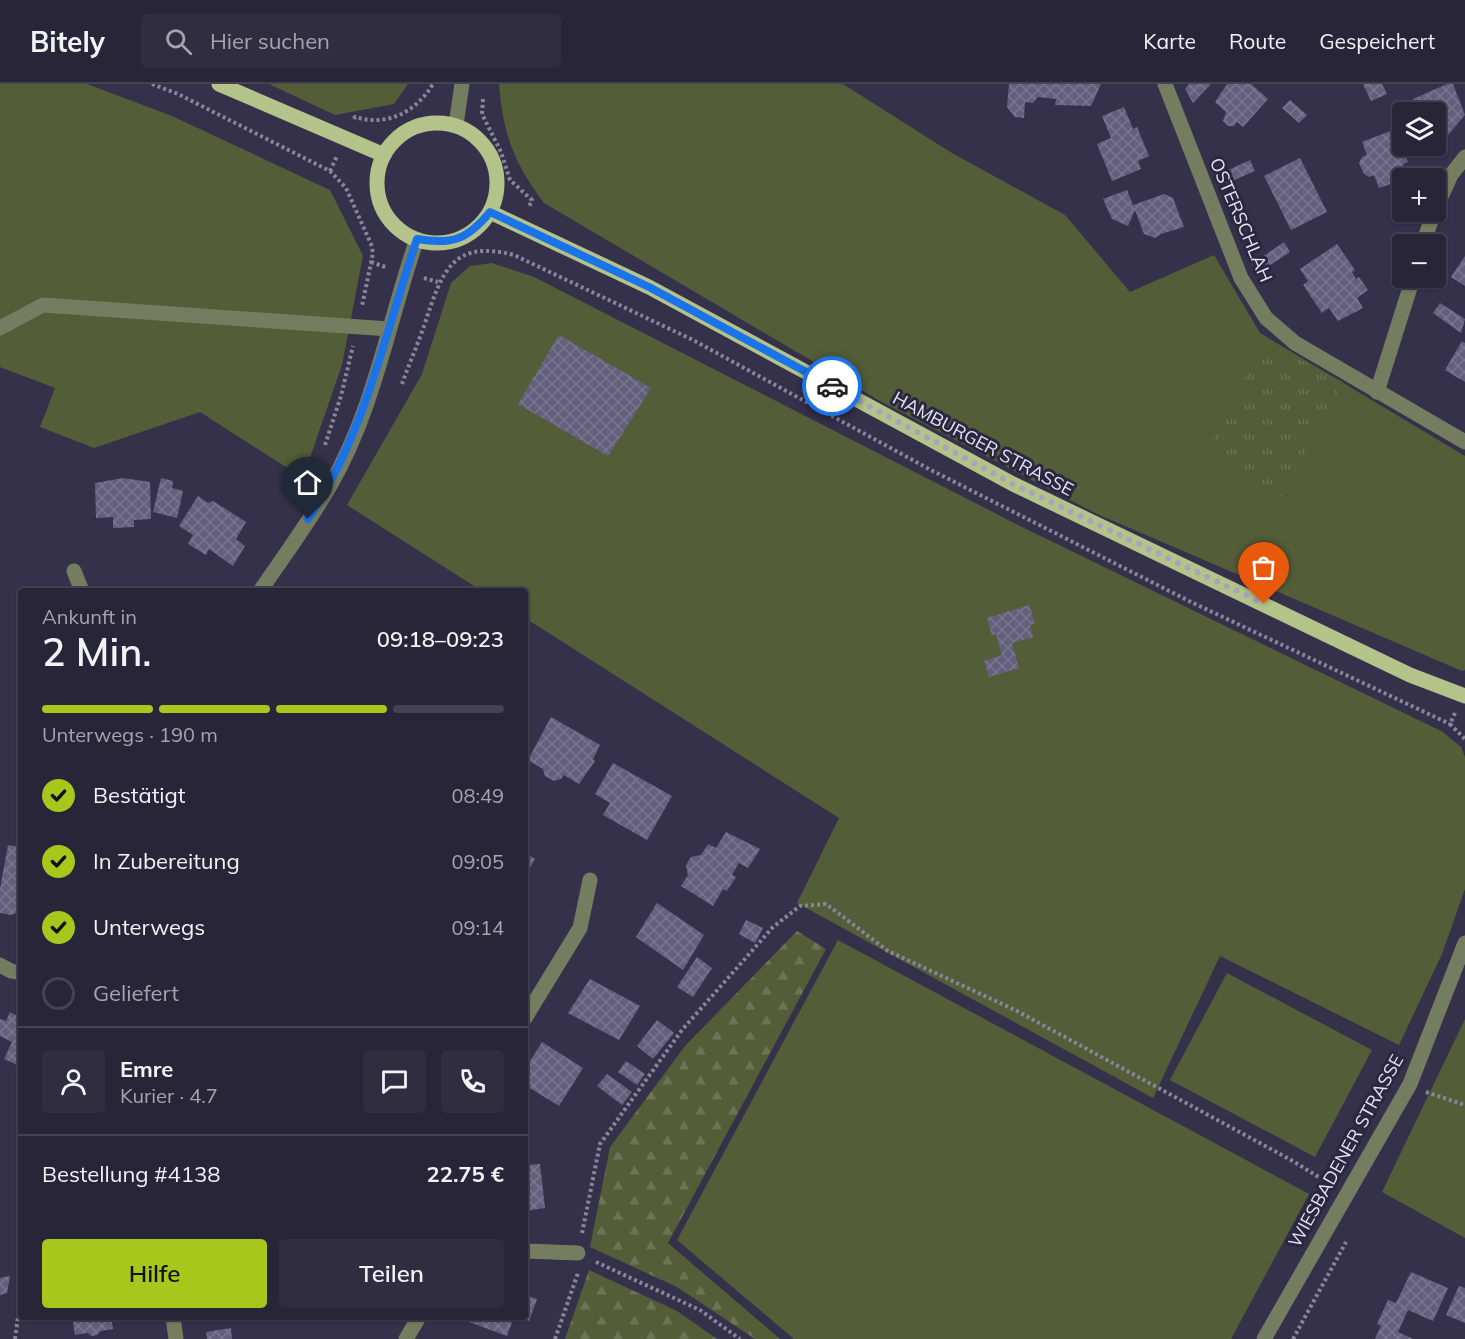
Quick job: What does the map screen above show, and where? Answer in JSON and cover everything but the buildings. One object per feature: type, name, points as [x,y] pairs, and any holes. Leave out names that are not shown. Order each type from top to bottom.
[{"type":"main road","points":[[219,84],[384,155]]},
{"type":"main road","points":[[440,123],[456,125],[477,138],[489,154],[496,173],[496,193],[490,212],[478,227],[460,238],[441,243],[417,239],[403,233],[389,219],[380,202],[376,183],[384,155],[403,133],[421,125],[440,123]]},
{"type":"main road","name":"HAMBURGER STRASSE","points":[[490,212],[649,287],[1013,484],[1410,675],[1465,696]]},
{"type":"street","name":"OSTERSCHLAH","points":[[1165,84],[1241,278],[1266,318],[1294,343],[1465,442]]},
{"type":"street","points":[[456,125],[462,85]]},
{"type":"street","points":[[1446,187],[1465,157]]},
{"type":"street","points":[[262,588],[332,483],[374,380],[417,239]]},
{"type":"street","points":[[1377,392],[1410,288]]},
{"type":"street","points":[[0,328],[43,305],[389,329]]},
{"type":"street","points":[[74,571],[81,588]]},
{"type":"street","points":[[528,1013],[580,928],[590,880]]},
{"type":"street","name":"WIESBADENER STRASSE","points":[[1264,1339],[1410,1084],[1465,943]]},
{"type":"street","points":[[0,965],[18,972]]},
{"type":"street","points":[[528,1251],[578,1253]]},
{"type":"street","points":[[173,1320],[176,1339]]},
{"type":"street","points":[[406,1339],[417,1320]]},
{"type":"path","points":[[152,84],[178,94],[330,171],[346,188],[356,213],[369,235],[373,253],[341,396],[325,447]]},
{"type":"path","points":[[330,171],[355,117],[369,121],[381,121],[402,113],[422,101],[433,84]]},
{"type":"path","points":[[462,85],[484,91],[482,114],[501,152],[510,180],[532,200],[506,253]]},
{"type":"path","points":[[402,384],[438,282],[450,266],[464,256],[480,250],[506,253],[693,340],[929,469],[1191,602],[1450,724]]},
{"type":"path","points":[[555,1339],[578,1280],[578,1253],[600,1144],[682,1030],[773,927],[800,906],[826,904],[888,951],[1025,1016],[1291,1160],[1345,1194]]},
{"type":"path","points":[[1410,1084],[1465,1105]]},
{"type":"path","points":[[578,1253],[700,1310],[740,1339]]},
{"type":"path","points":[[15,1339],[18,1317]]},
{"type":"green space","points":[[0,84],[87,84],[172,116],[330,190],[363,256],[342,365],[303,478],[200,412],[94,448],[40,427],[55,388],[0,367]]},
{"type":"green space","points":[[269,84],[408,84],[394,104],[335,115]]},
{"type":"green space","points":[[499,84],[843,84],[952,153],[1065,215],[1130,292],[1214,255],[1260,333],[1465,456],[1465,670],[1462,671],[1097,514],[880,401],[544,203],[525,175],[512,147],[503,118]]},
{"type":"green space","points":[[492,263],[534,277],[1020,526],[1443,732],[1461,747],[1465,757],[1465,889],[1442,954],[1399,1045],[1220,956],[1153,1098],[797,903],[839,818],[528,620],[528,588],[477,588],[347,505],[422,374],[451,283],[470,266]]},
{"type":"green space","points":[[1265,341],[1343,382],[1282,497],[1204,456]]},
{"type":"green space","points":[[797,931],[826,949],[668,1243],[780,1339],[755,1339],[677,1287],[590,1247],[610,1147],[685,1046]]},
{"type":"green space","points":[[838,940],[1309,1194],[1231,1339],[794,1339],[677,1240]]},
{"type":"green space","points":[[1227,973],[1372,1050],[1315,1157],[1170,1080]]},
{"type":"green space","points":[[1465,1019],[1465,1238],[1382,1192]]},
{"type":"green space","points":[[589,1270],[677,1311],[717,1339],[565,1339]]},
{"type":"way so far","points":[[832,386],[1013,484],[1264,604]]},
{"type":"route","points":[[308,519],[332,483],[354,434],[378,369],[417,239],[441,243],[460,238],[478,227],[490,212],[649,287],[832,386]]}]
